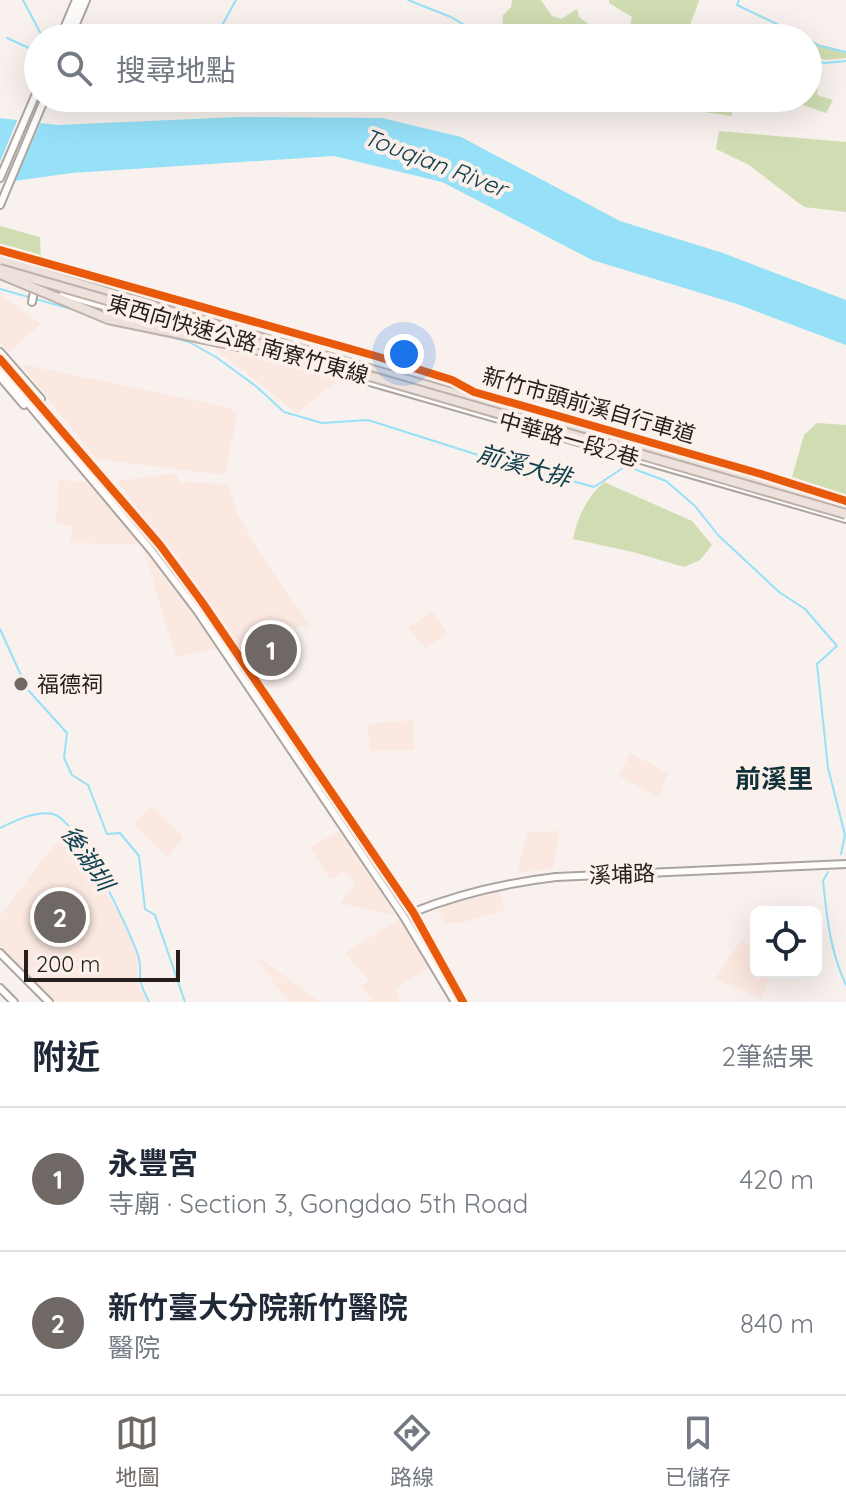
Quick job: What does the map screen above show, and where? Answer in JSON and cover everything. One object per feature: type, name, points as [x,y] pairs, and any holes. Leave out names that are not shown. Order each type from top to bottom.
[{"type":"highway","name":"東西向快速公路 南寮竹東線","points":[[0,260],[846,506]]},
{"type":"highway","name":"東西向快速公路 南寮竹東線","points":[[0,273],[846,517]]},
{"type":"highway","points":[[0,273],[108,319],[268,352]]},
{"type":"street","points":[[71,24],[81,0]]},
{"type":"street","points":[[0,178],[28,112]]},
{"type":"street","points":[[0,205],[39,112]]},
{"type":"street","name":"中華路一段2巷","points":[[0,273],[161,323],[172,326],[188,323],[284,351],[293,359]]},
{"type":"street","name":"中華路一段2巷","points":[[19,281],[34,291],[51,290]]},
{"type":"street","points":[[32,302],[34,291]]},
{"type":"street","name":"中華路一段2巷","points":[[261,345],[268,352],[846,517]]},
{"type":"street","points":[[0,352],[43,401],[57,422]]},
{"type":"street","points":[[0,359],[160,545],[211,613],[413,912],[463,1002]]},
{"type":"street","points":[[0,370],[151,550],[207,625],[404,917],[455,1002]]},
{"type":"street","points":[[0,377],[29,411],[48,427]]},
{"type":"street","points":[[112,503],[119,497]]},
{"type":"street","name":"溪埔路","points":[[404,917],[469,893],[511,882],[556,877],[846,864]]},
{"type":"street","points":[[0,953],[49,1002]]},
{"type":"street","points":[[1,991],[14,1002]]},
{"type":"shaded area","points":[[0,294],[40,324],[9,352],[0,342]]},
{"type":"shaded area","points":[[213,347],[339,380],[297,413]]},
{"type":"shaded area","points":[[21,364],[231,408],[237,415],[225,475],[96,459]]},
{"type":"shaded area","points":[[176,473],[180,482],[228,484],[238,515],[261,555],[311,627],[263,625],[272,634],[255,666],[117,481]]},
{"type":"shaded area","points":[[59,480],[89,482],[140,544],[71,543],[72,526],[56,523]]},
{"type":"shaded area","points":[[144,551],[219,648],[176,657]]},
{"type":"shaded area","points":[[432,611],[447,633],[426,649],[408,628]]},
{"type":"shaded area","points":[[413,720],[414,750],[371,751],[367,724]]},
{"type":"shaded area","points":[[630,753],[668,773],[658,797],[619,776]]},
{"type":"shaded area","points":[[150,806],[183,837],[168,858],[134,825]]},
{"type":"shaded area","points":[[342,830],[395,916],[340,903],[356,884],[345,871],[330,879],[310,847]]},
{"type":"shaded area","points":[[559,831],[553,868],[517,873],[528,832]]},
{"type":"shaded area","points":[[64,832],[118,912],[138,954],[137,982],[146,1002],[56,1002],[0,946],[0,916]]},
{"type":"shaded area","points":[[499,891],[505,910],[460,923],[443,923],[438,908]]},
{"type":"shaded area","points":[[401,918],[430,967],[395,989],[400,1002],[367,1002],[372,999],[361,986],[369,980],[345,953]]},
{"type":"shaded area","points":[[741,940],[750,946],[750,978],[770,978],[761,999],[715,979]]},
{"type":"shaded area","points":[[257,957],[321,1002],[291,1002],[278,989]]},
{"type":"green space","points":[[512,0],[541,0],[552,16],[561,19],[577,9],[579,17],[588,24],[503,24],[503,15],[511,7]]},
{"type":"green space","points":[[609,0],[699,1],[690,24],[630,24],[632,17],[609,3]]},
{"type":"green space","points":[[822,45],[846,51],[846,58],[822,59]]},
{"type":"green space","points":[[822,97],[833,100],[826,113],[822,112]]},
{"type":"green space","points":[[704,112],[732,112],[732,116]]},
{"type":"green space","points":[[719,131],[846,142],[846,212],[804,207],[749,165],[716,149]]},
{"type":"green space","points":[[0,226],[40,237],[41,261],[0,248]]},
{"type":"green space","points":[[817,423],[846,425],[846,495],[792,477],[804,435]]},
{"type":"green space","points":[[604,482],[692,521],[712,545],[700,560],[684,567],[573,539],[584,508]]},
{"type":"water","name":"Touqian River","points":[[239,117],[382,118],[461,137],[620,221],[723,253],[846,300],[846,345],[737,304],[592,260],[442,182],[334,156],[72,173],[0,183],[0,118],[57,125]]},
{"type":"pier","points":[[19,116],[42,119],[13,185],[0,187],[0,162]]},
{"type":"waterway","points":[[23,0],[36,24]]},
{"type":"waterway","points":[[223,24],[236,0]]},
{"type":"waterway","points":[[408,0],[463,24]]},
{"type":"waterway","points":[[739,0],[737,5],[777,24]]},
{"type":"waterway","points":[[7,38],[24,46]]},
{"type":"waterway","points":[[822,46],[846,52]]},
{"type":"waterway","points":[[822,63],[846,61]]},
{"type":"waterway","name":"前溪大排","points":[[0,289],[78,311]]},
{"type":"waterway","name":"前溪大排","points":[[153,332],[189,342],[216,357],[257,387],[284,412],[322,423],[368,420],[594,487],[626,466],[666,481],[695,506],[718,535],[779,592],[805,609],[837,646],[817,664],[828,768],[845,835],[841,854]]},
{"type":"waterway","points":[[0,629],[24,682]]},
{"type":"waterway","points":[[28,690],[67,733],[64,758],[72,775],[88,785],[107,834],[120,833],[139,856],[145,909],[155,915],[185,1002]]},
{"type":"waterway","name":"後湖圳","points":[[0,828],[26,817],[47,813],[63,821],[76,835],[102,877],[124,923],[139,958],[141,982],[149,1002]]},
{"type":"waterway","name":"前溪大排","points":[[828,872],[823,881],[828,921],[836,960],[846,985]]},
{"type":"cycle path","name":"新竹市頭前溪自行車道","points":[[0,250],[379,357],[452,380],[474,392],[846,501]]},
{"type":"cycle path","points":[[0,359],[160,545],[202,602],[413,912],[463,1002]]},
{"type":"place","name":"永豐宮","points":[[271,650]]},
{"type":"place","name":"福德祠","points":[[21,684]]},
{"type":"place","name":"新竹臺大分院新竹醫院","points":[[60,917]]},
{"type":"district","name":"前溪里","points":[[774,779]]}]
